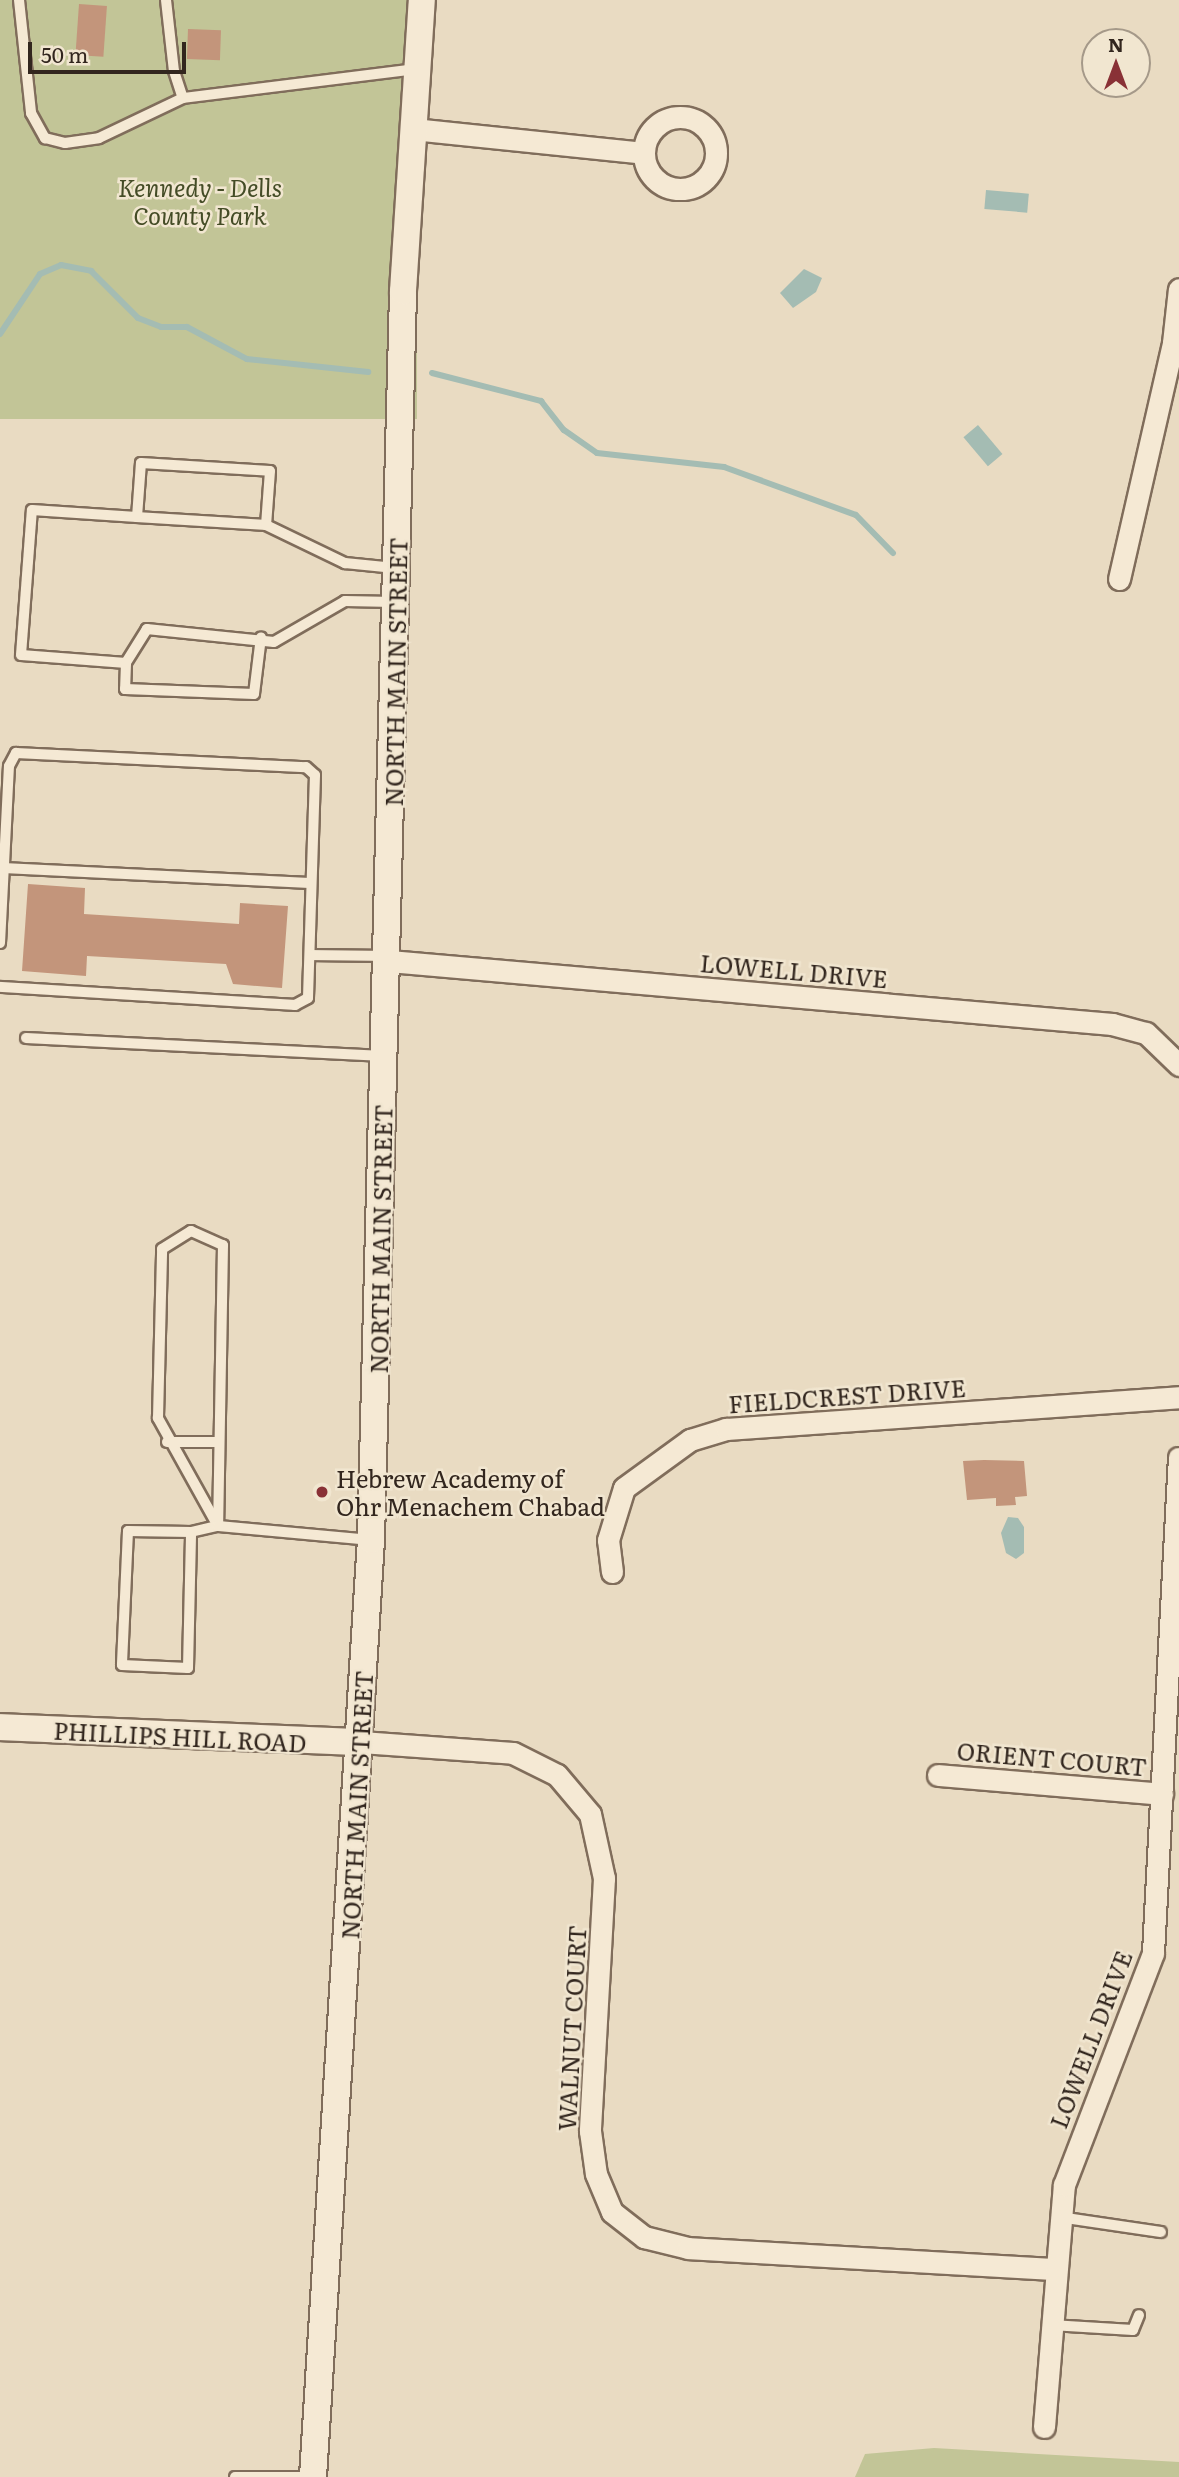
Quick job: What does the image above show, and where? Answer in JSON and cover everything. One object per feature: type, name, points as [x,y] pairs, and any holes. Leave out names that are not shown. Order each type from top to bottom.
[{"type":"street","name":"NORTH MAIN STREET","points":[[313,2477],[361,1742],[371,1541],[389,958],[397,568],[413,129],[422,0]]},
{"type":"street","points":[[413,129],[644,153]]},
{"type":"street","points":[[1119,579],[1173,343],[1179,289]]},
{"type":"street","name":"LOWELL DRIVE","points":[[389,958],[1111,1024],[1146,1033],[1179,1065]]},
{"type":"street","name":"FIELDCREST DRIVE","points":[[612,1572],[608,1540],[624,1488],[690,1440],[726,1429],[1179,1397]]},
{"type":"street","name":"LOWELL DRIVE","points":[[1044,2427],[1059,2217],[1080,2135],[1153,1953],[1179,1458]]},
{"type":"street","name":"PHILLIPS HILL ROAD","points":[[0,1727],[361,1742]]},
{"type":"street","name":"WALNUT COURT","points":[[361,1742],[513,1754],[557,1775],[590,1814],[604,1878],[590,2131],[596,2174],[612,2212],[644,2237],[688,2248],[1055,2269]]},
{"type":"street","name":"ORIENT COURT","points":[[938,1775],[1162,1794]]},
{"type":"lane","points":[[19,0],[31,113],[45,138],[99,138],[183,98],[417,69]]},
{"type":"lane","points":[[166,0],[183,98]]},
{"type":"lane","points":[[137,517],[141,463],[270,471],[266,525]]},
{"type":"lane","points":[[126,663],[20,655],[32,510],[266,525],[345,563],[397,568]]},
{"type":"lane","points":[[261,637],[254,694],[125,689],[126,663],[147,629],[261,637],[274,642],[345,601],[396,601]]},
{"type":"lane","points":[[0,943],[9,766],[26,750],[306,767],[315,775],[310,883],[313,955],[308,998],[295,1005],[0,987]]},
{"type":"lane","points":[[3,868],[310,883]]},
{"type":"lane","points":[[313,955],[389,958]]},
{"type":"lane","points":[[26,1038],[384,1056]]},
{"type":"lane","points":[[191,1231],[223,1245],[218,1526],[167,1442],[158,1418],[162,1249],[191,1231]]},
{"type":"lane","points":[[167,1442],[219,1442]]},
{"type":"lane","points":[[191,1532],[188,1668],[122,1665],[128,1531],[191,1532],[218,1526],[371,1541]]},
{"type":"lane","points":[[1059,2217],[1161,2232]]},
{"type":"lane","points":[[1051,2325],[1133,2330],[1139,2315]]},
{"type":"lane","points":[[235,2477],[303,2477]]},
{"type":"green space","name":"Kennedy - Dells County Park","points":[[0,0],[417,0],[417,419],[0,419]]},
{"type":"green space","points":[[934,2448],[1179,2462],[1179,2477],[855,2477],[865,2454]]},
{"type":"shaded area","points":[[986,190],[1029,194],[1027,213],[984,209]]},
{"type":"shaded area","points":[[804,269],[822,278],[816,292],[793,308],[780,293]]},
{"type":"shaded area","points":[[978,425],[1002,454],[988,466],[963,437]]},
{"type":"shaded area","points":[[1008,1517],[1018,1518],[1024,1527],[1024,1553],[1016,1559],[1006,1553],[1001,1533]]},
{"type":"building","points":[[79,4],[107,6],[103,57],[75,55]]},
{"type":"building","points":[[188,29],[221,30],[220,60],[187,59]]},
{"type":"building","points":[[28,884],[85,888],[84,914],[239,924],[240,903],[288,906],[282,988],[233,984],[226,964],[87,956],[86,976],[22,971]]},
{"type":"building","points":[[963,1461],[1024,1461],[1027,1496],[1015,1497],[1016,1505],[996,1506],[996,1498],[967,1500]]},
{"type":"waterway","points":[[0,334],[40,274],[61,265],[91,271],[138,318],[161,327],[187,327],[247,359],[368,372]]},
{"type":"waterway","points":[[432,373],[541,401],[564,430],[597,453],[724,467],[856,515],[893,553]]},
{"type":"place","name":"Hebrew Academy of Ohr Menachem Chabad","points":[[322,1492]]}]
